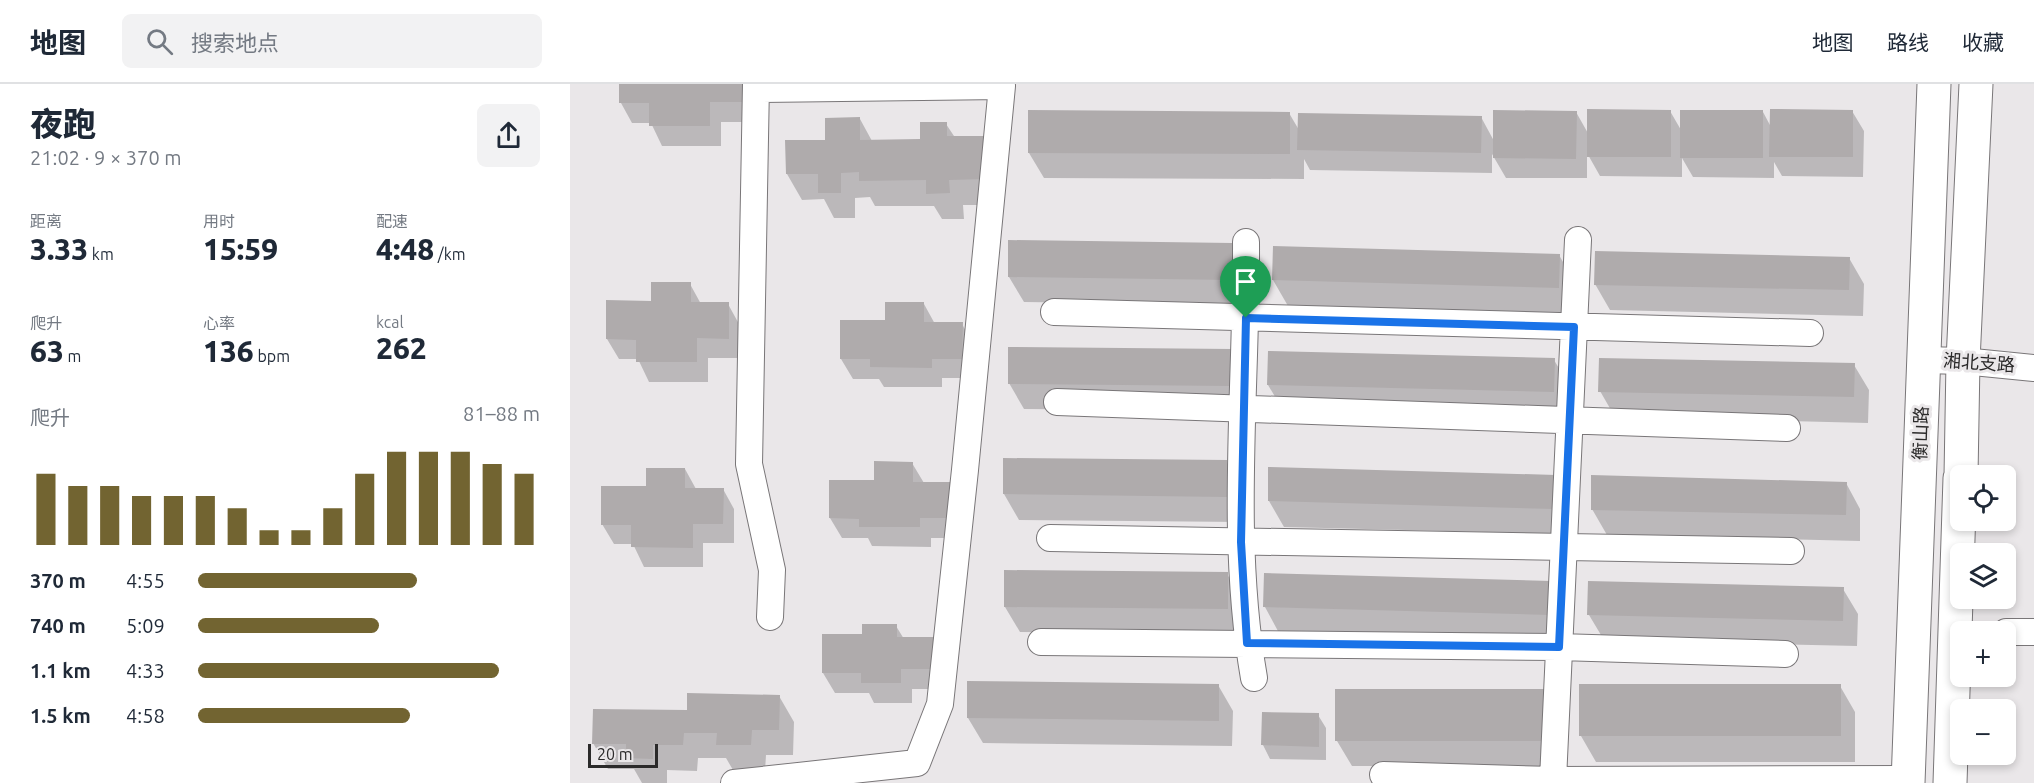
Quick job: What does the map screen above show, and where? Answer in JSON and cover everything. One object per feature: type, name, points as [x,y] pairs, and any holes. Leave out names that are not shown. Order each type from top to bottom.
[{"type":"street","name":"衡山路","points":[[1908,781],[1934,84]]},
{"type":"street","points":[[1960,465],[1976,84]]},
{"type":"street","points":[[734,783],[917,763],[929,734],[940,704],[1002,86],[756,86],[749,464],[772,570],[770,617]]},
{"type":"street","points":[[1553,780],[1578,240]]},
{"type":"street","points":[[1246,242],[1241,542],[1247,643],[1254,678]]},
{"type":"street","points":[[1054,312],[1810,333]]},
{"type":"street","name":"湘北支路","points":[[1924,360],[1964,361],[2034,368]]},
{"type":"street","points":[[1057,402],[1787,428]]},
{"type":"street","points":[[1959,621],[1960,531]]},
{"type":"street","points":[[1050,538],[1791,551]]},
{"type":"street","points":[[2016,632],[2034,632]]},
{"type":"street","points":[[1041,642],[1559,647],[1785,654]]},
{"type":"street","points":[[1950,783],[1956,687]]},
{"type":"street","points":[[1383,775],[1553,780],[1908,781]]},
{"type":"building","points":[[619,84],[742,84],[742,102],[710,102],[710,126],[649,126],[649,103],[619,103]]},
{"type":"building","points":[[1587,109],[1671,110],[1671,157],[1587,157]]},
{"type":"building","points":[[1770,109],[1853,110],[1853,157],[1769,157]]},
{"type":"building","points":[[1028,110],[1290,112],[1290,154],[1028,153]]},
{"type":"building","points":[[1493,110],[1577,111],[1576,159],[1493,158]]},
{"type":"building","points":[[1680,110],[1763,110],[1763,158],[1680,158]]},
{"type":"building","points":[[1298,113],[1482,116],[1481,153],[1297,150]]},
{"type":"building","points":[[860,117],[860,140],[920,139],[920,122],[947,122],[947,136],[985,136],[986,179],[949,180],[950,193],[926,194],[926,180],[859,181],[859,172],[841,173],[841,193],[818,193],[818,174],[786,174],[785,140],[825,140],[825,118]]},
{"type":"building","points":[[1008,240],[1232,243],[1232,280],[1008,277]]},
{"type":"building","points":[[1273,246],[1560,254],[1559,288],[1272,280]]},
{"type":"building","points":[[1595,251],[1850,257],[1849,290],[1594,285]]},
{"type":"building","points":[[651,282],[691,282],[691,302],[729,302],[729,339],[697,338],[697,362],[636,362],[636,340],[606,339],[606,300],[651,301]]},
{"type":"building","points":[[885,302],[924,302],[924,322],[963,322],[962,359],[932,359],[932,368],[870,367],[870,359],[840,359],[840,320],[885,320]]},
{"type":"building","points":[[1008,347],[1232,349],[1232,386],[1008,384]]},
{"type":"building","points":[[1268,351],[1555,358],[1554,392],[1267,385]]},
{"type":"building","points":[[1599,358],[1855,363],[1854,397],[1598,392]]},
{"type":"building","points":[[1003,458],[1227,460],[1227,497],[1003,494]]},
{"type":"building","points":[[874,461],[913,462],[913,482],[951,482],[951,518],[920,518],[920,527],[859,527],[859,519],[829,518],[829,480],[874,480]]},
{"type":"building","points":[[1268,467],[1556,475],[1555,509],[1268,501]]},
{"type":"building","points":[[646,468],[685,468],[685,488],[724,488],[723,524],[693,524],[693,548],[631,547],[631,525],[601,525],[601,486],[646,486]]},
{"type":"building","points":[[1591,475],[1847,482],[1846,515],[1591,510]]},
{"type":"building","points":[[1004,570],[1228,572],[1228,609],[1004,607]]},
{"type":"building","points":[[1264,573],[1551,581],[1550,615],[1263,607]]},
{"type":"building","points":[[1588,581],[1844,587],[1843,621],[1587,615]]},
{"type":"building","points":[[862,624],[897,624],[897,637],[933,637],[933,669],[901,669],[901,683],[861,683],[861,673],[822,673],[822,634],[862,634]]},
{"type":"building","points":[[967,681],[1219,684],[1219,721],[967,718]]},
{"type":"building","points":[[1579,684],[1841,684],[1841,736],[1579,736]]},
{"type":"building","points":[[1335,689],[1548,689],[1548,741],[1335,741]]},
{"type":"building","points":[[687,693],[780,695],[779,730],[752,730],[751,745],[716,745],[717,733],[684,733],[683,745],[653,745],[653,759],[626,758],[626,744],[592,744],[593,709],[687,710]]},
{"type":"building","points":[[1262,712],[1319,713],[1319,747],[1261,745]]},
{"type":"route","points":[[1246,318],[1574,327],[1559,647],[1247,643],[1241,542],[1246,318]]}]
